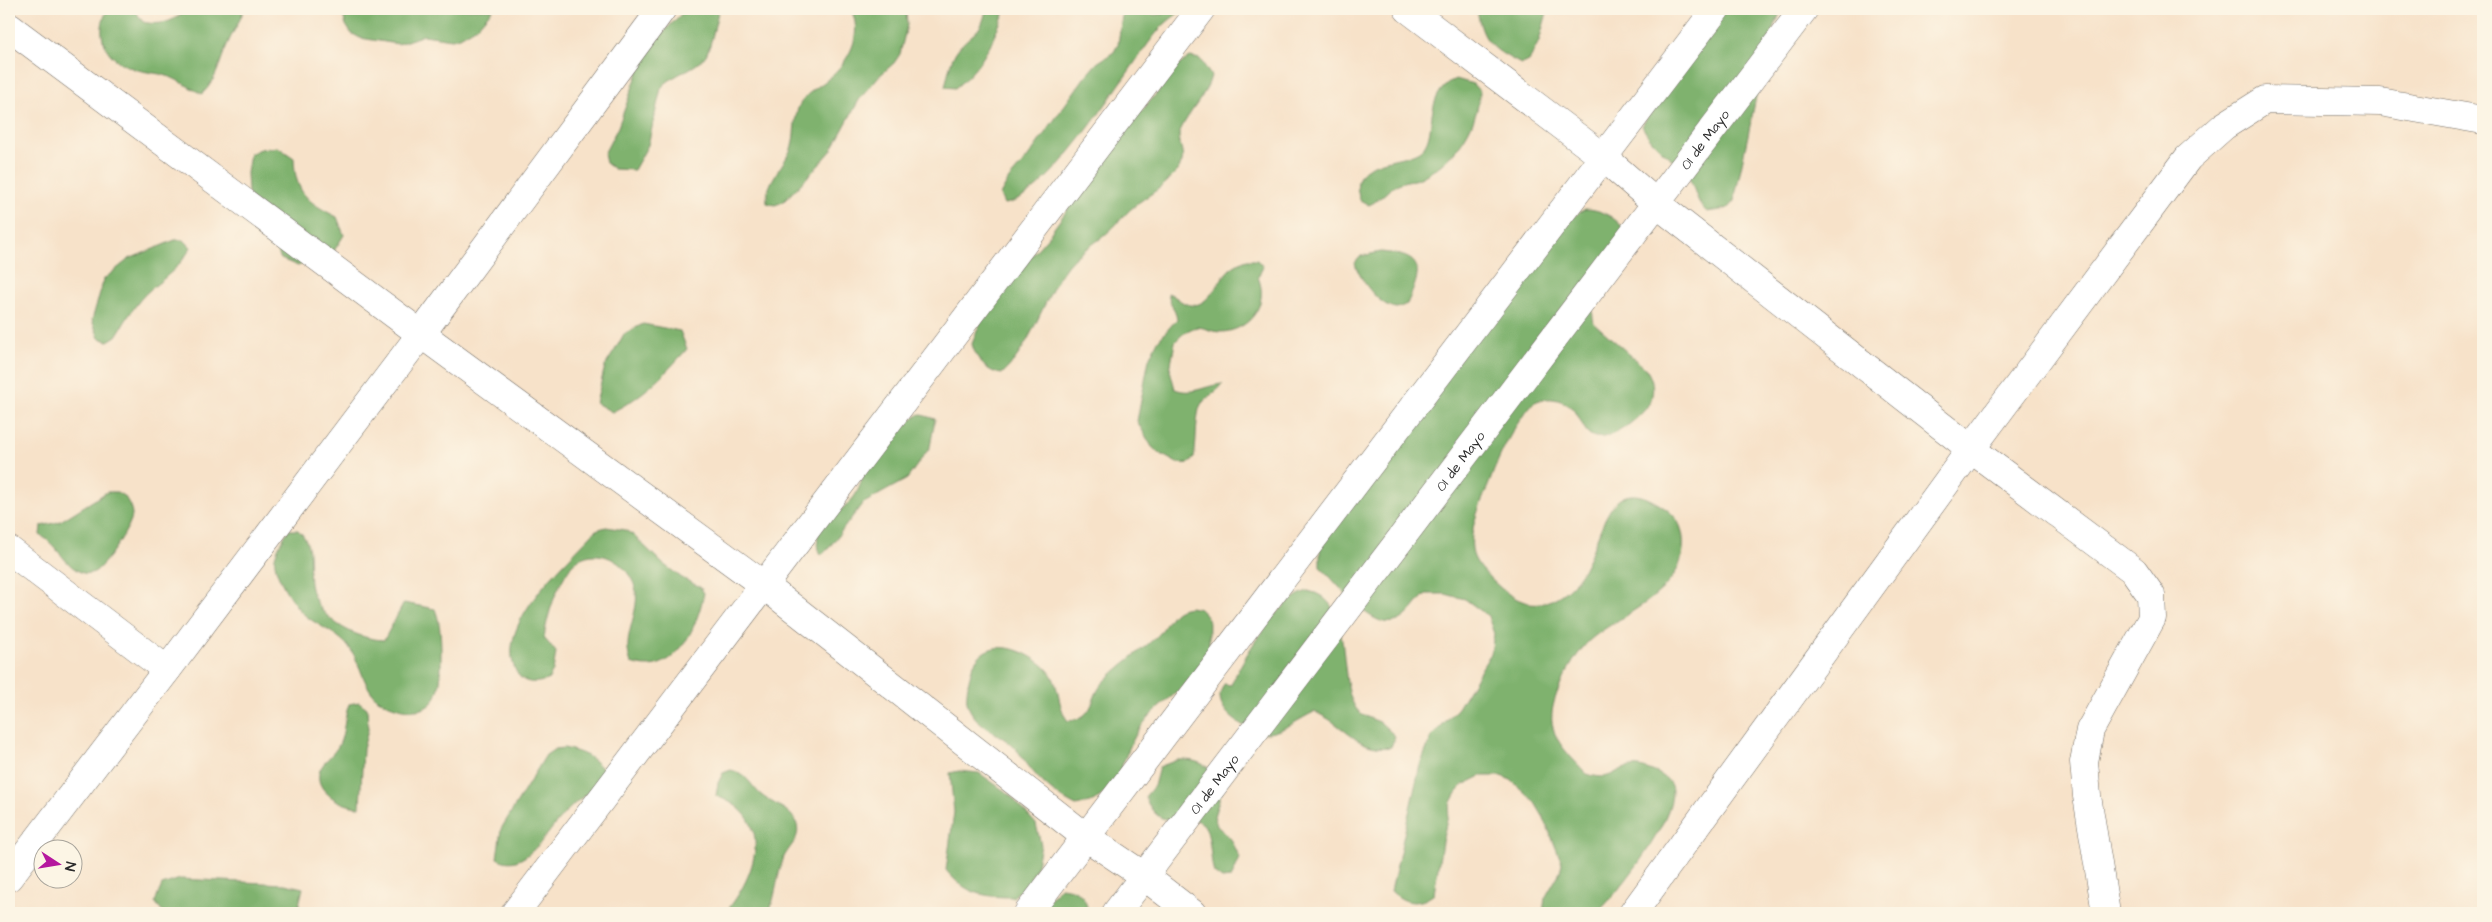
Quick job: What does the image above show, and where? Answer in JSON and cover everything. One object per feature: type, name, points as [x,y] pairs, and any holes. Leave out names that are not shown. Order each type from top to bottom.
[{"type":"street","points":[[9,877],[422,334],[662,9]]},
{"type":"street","points":[[515,913],[1201,9]]},
{"type":"street","points":[[1408,9],[1602,156],[1657,204],[1971,449],[2134,571],[2152,595],[2152,618],[2090,730],[2084,762],[2086,796],[2106,913]]},
{"type":"street","points":[[1028,913],[1602,156],[1716,9]]},
{"type":"street","name":"01 de Mayo","points":[[1116,913],[1804,9]]},
{"type":"street","points":[[9,27],[765,586],[1086,837],[1144,876],[1192,913]]},
{"type":"street","points":[[1633,913],[1971,449],[2188,158],[2224,126],[2265,100],[2380,102],[2483,120]]},
{"type":"street","points":[[9,550],[167,670]]},
{"type":"green space","points":[[108,9],[134,9],[143,22],[161,23],[172,20],[186,9],[244,9],[214,77],[202,94],[169,77],[132,68],[119,62],[112,56],[107,49],[102,34],[104,17]]},
{"type":"green space","points":[[341,9],[493,9],[477,27],[460,37],[452,39],[424,35],[398,44],[360,38],[351,33],[346,25]]},
{"type":"green space","points":[[686,9],[719,9],[706,55],[702,60],[661,88],[648,145],[634,170],[614,169],[606,163],[604,154],[618,127],[643,59],[654,42]]},
{"type":"green space","points":[[851,9],[906,9],[907,25],[900,54],[894,63],[878,77],[859,100],[831,151],[819,165],[783,202],[775,205],[767,203],[767,196],[772,182],[791,149],[796,115],[800,104],[809,93],[836,72],[843,64],[852,47],[856,29]]},
{"type":"green space","points":[[986,9],[1006,9],[986,52],[974,70],[955,88],[945,87],[955,53],[979,28]]},
{"type":"green space","points":[[1123,9],[1146,9],[1154,15],[1163,14],[1170,9],[1184,9],[1158,31],[1087,130],[1044,180],[1023,197],[1004,204],[1000,195],[1009,179],[1028,157],[1084,78],[1097,63],[1114,52],[1118,44]]},
{"type":"green space","points":[[1477,9],[1548,9],[1539,41],[1529,61],[1521,64],[1503,54],[1490,43],[1485,37]]},
{"type":"green space","points":[[1708,9],[1782,9],[1768,41],[1734,201],[1727,209],[1707,212],[1698,200],[1689,178],[1683,170],[1652,141],[1642,126]]},
{"type":"green space","points":[[1190,57],[1200,59],[1211,76],[1209,83],[1179,134],[1183,157],[1179,168],[1166,183],[1134,207],[1105,235],[1071,261],[1058,279],[1022,350],[1002,374],[991,371],[979,360],[972,344],[986,308],[1047,238],[1123,132],[1158,92],[1175,68]]},
{"type":"green space","points":[[1456,79],[1473,84],[1480,92],[1474,118],[1462,142],[1445,162],[1420,178],[1396,185],[1369,205],[1360,200],[1357,186],[1360,176],[1367,169],[1388,160],[1410,155],[1419,151],[1425,145],[1429,137],[1434,105],[1438,95],[1445,86]]},
{"type":"green space","points":[[278,147],[294,158],[297,180],[305,195],[310,201],[337,217],[344,235],[334,251],[298,266],[281,259],[254,209],[248,192],[247,173],[250,154],[260,149]]},
{"type":"green space","points":[[1585,209],[1597,210],[1607,215],[1617,221],[1625,230],[1601,275],[1592,311],[1594,323],[1646,369],[1652,385],[1650,402],[1631,423],[1603,437],[1595,437],[1588,433],[1574,410],[1564,402],[1546,399],[1533,403],[1513,430],[1498,460],[1474,523],[1472,549],[1476,561],[1498,586],[1514,598],[1532,603],[1541,603],[1551,600],[1570,588],[1586,564],[1605,519],[1612,507],[1621,498],[1632,495],[1647,498],[1666,509],[1676,518],[1683,538],[1682,557],[1675,573],[1664,587],[1650,599],[1603,630],[1581,650],[1560,686],[1552,713],[1552,724],[1560,744],[1587,774],[1603,777],[1626,768],[1638,767],[1648,769],[1662,776],[1672,787],[1670,805],[1655,838],[1644,856],[1619,889],[1597,913],[1543,913],[1545,898],[1560,872],[1562,863],[1544,818],[1534,801],[1511,780],[1501,776],[1481,776],[1463,785],[1451,802],[1442,842],[1434,894],[1417,902],[1407,901],[1391,891],[1420,765],[1432,736],[1458,708],[1491,653],[1494,634],[1488,616],[1465,599],[1445,594],[1426,594],[1409,613],[1398,621],[1387,622],[1377,619],[1355,604],[1320,567],[1320,547],[1372,478],[1377,477],[1387,468],[1394,450],[1551,231]]},
{"type":"green space","points":[[175,240],[184,240],[191,247],[183,260],[141,299],[116,336],[108,341],[99,338],[92,320],[104,279],[129,259]]},
{"type":"green space","points":[[1381,252],[1405,257],[1416,266],[1416,281],[1412,292],[1407,304],[1399,308],[1389,306],[1376,297],[1365,283],[1355,263],[1361,256]]},
{"type":"green space","points":[[1247,260],[1257,260],[1263,267],[1258,277],[1261,297],[1259,307],[1254,315],[1247,322],[1230,331],[1217,332],[1197,327],[1185,333],[1175,342],[1170,370],[1175,389],[1193,391],[1223,384],[1200,407],[1194,458],[1187,464],[1177,463],[1152,447],[1137,421],[1149,359],[1157,342],[1177,319],[1168,293],[1184,303],[1199,304],[1211,294],[1230,269]]},
{"type":"green space","points":[[643,324],[680,331],[687,349],[653,384],[634,399],[612,412],[596,403],[605,366],[624,334]]},
{"type":"green space","points":[[919,414],[935,419],[930,447],[907,479],[862,504],[828,549],[821,555],[818,534],[822,526],[850,502],[856,494],[865,469],[876,452]]},
{"type":"green space","points":[[107,492],[117,492],[125,497],[130,505],[131,520],[123,537],[99,569],[94,572],[83,573],[66,561],[52,544],[40,535],[41,526],[59,522]]},
{"type":"green space","points":[[606,527],[625,530],[633,535],[663,564],[682,578],[700,587],[704,593],[690,634],[682,647],[672,657],[660,664],[647,666],[631,663],[628,639],[636,606],[634,583],[627,572],[614,560],[602,556],[587,556],[576,561],[571,566],[561,582],[550,610],[544,638],[556,652],[553,671],[548,680],[535,682],[523,680],[517,673],[512,655],[514,635],[523,615],[552,576],[568,559],[596,530]]},
{"type":"green space","points":[[288,530],[298,530],[306,542],[309,555],[310,584],[313,596],[319,607],[327,616],[348,631],[372,639],[384,640],[404,603],[435,609],[440,633],[441,677],[437,694],[428,706],[410,710],[397,708],[378,699],[373,695],[366,683],[354,655],[346,644],[306,616],[296,605],[280,580],[275,563],[277,550]]},
{"type":"green space","points":[[1308,591],[1323,597],[1332,608],[1339,623],[1349,693],[1357,710],[1363,715],[1381,723],[1395,736],[1391,747],[1368,745],[1359,741],[1334,722],[1314,712],[1273,732],[1253,730],[1230,716],[1221,702],[1220,695],[1224,684],[1231,685],[1244,659],[1263,630],[1285,605]]},
{"type":"green space","points":[[1190,607],[1200,609],[1209,621],[1208,650],[1203,663],[1195,674],[1143,724],[1135,736],[1112,785],[1092,801],[1076,806],[1055,793],[1037,777],[1010,743],[981,723],[970,711],[967,693],[969,679],[975,663],[982,654],[991,649],[1002,648],[1024,653],[1045,667],[1054,679],[1064,715],[1068,721],[1077,719],[1088,712],[1098,690],[1108,678],[1157,636],[1175,612]]},
{"type":"green space","points":[[359,702],[367,708],[368,730],[363,749],[360,807],[338,801],[320,785],[319,778],[320,770],[339,745],[349,704]]},
{"type":"green space","points":[[564,748],[583,754],[596,762],[605,771],[603,780],[569,809],[526,856],[517,861],[507,862],[497,858],[501,829],[546,755],[555,749]]},
{"type":"green space","points":[[1177,760],[1193,761],[1205,766],[1210,769],[1223,787],[1214,816],[1217,826],[1231,839],[1240,858],[1231,878],[1222,879],[1214,873],[1208,833],[1203,824],[1196,820],[1174,820],[1159,816],[1145,797],[1154,786],[1159,767]]},
{"type":"green space","points":[[731,770],[744,776],[764,798],[789,813],[796,822],[798,833],[784,857],[769,913],[725,913],[745,882],[752,865],[755,849],[754,832],[748,818],[735,806],[716,796],[718,783],[723,773]]},
{"type":"green space","points":[[959,771],[979,773],[1009,794],[1036,824],[1041,845],[1037,865],[1028,883],[1013,897],[984,895],[968,889],[946,870],[954,812],[950,773]]},
{"type":"green space","points":[[180,879],[285,884],[303,888],[297,913],[164,913],[155,902],[162,885]]},
{"type":"green space","points":[[1061,887],[1080,894],[1085,902],[1088,913],[1036,913]]}]
